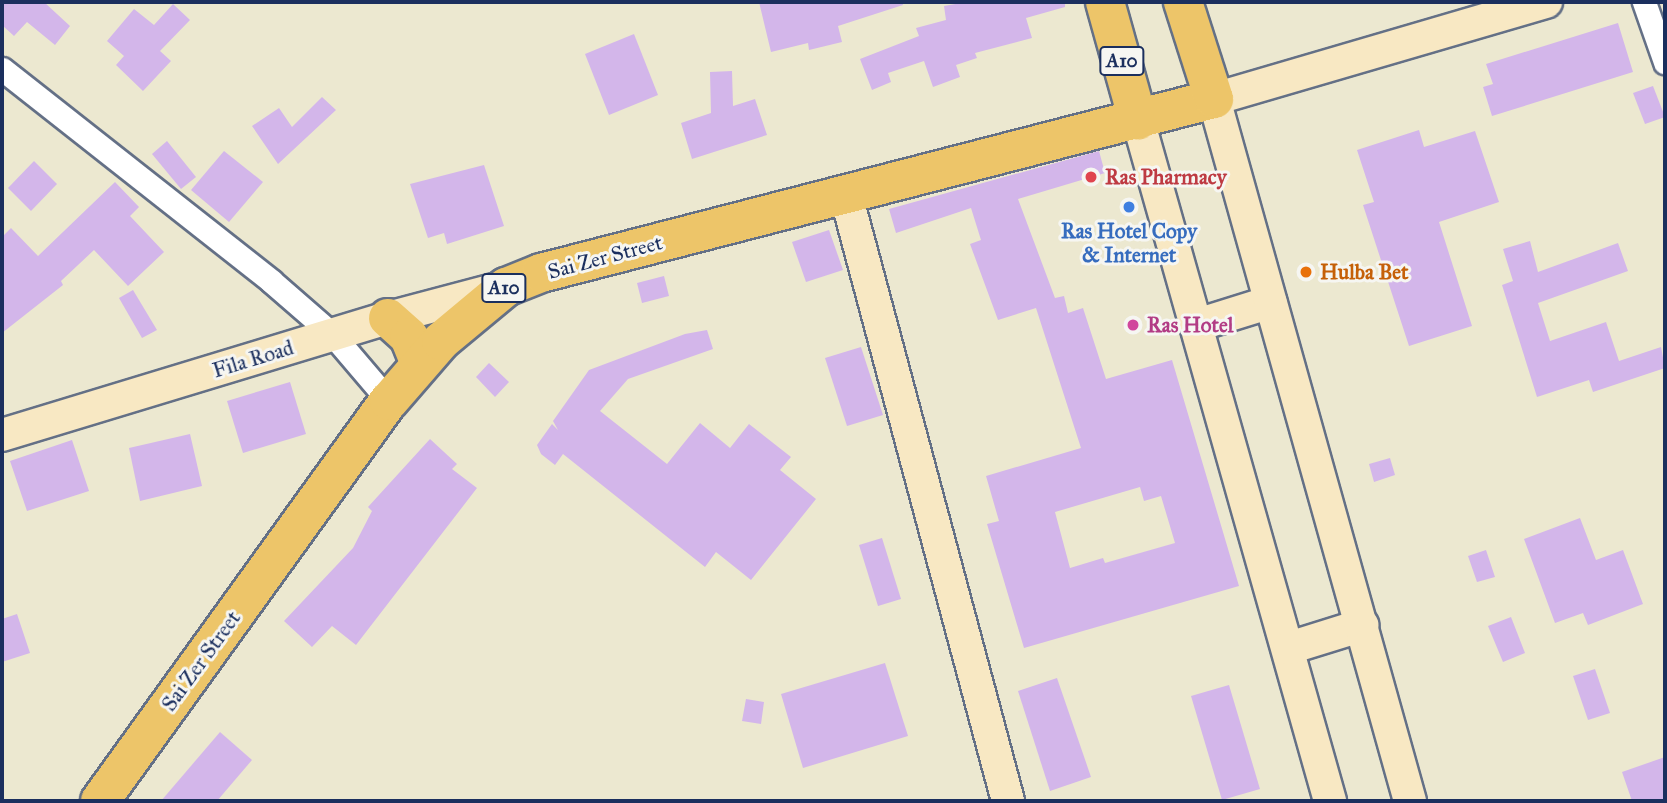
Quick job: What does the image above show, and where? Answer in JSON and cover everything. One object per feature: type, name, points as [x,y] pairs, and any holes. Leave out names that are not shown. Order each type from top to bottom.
[{"type":"highway","name":"A10","points":[[1105,2],[1138,120],[1214,99]]},
{"type":"highway","points":[[1183,2],[1214,99]]},
{"type":"highway","name":"Sai Zer Street","points":[[100,801],[389,401],[420,364],[472,312],[506,287],[541,273],[1138,120]]},
{"type":"highway","points":[[388,317],[409,337],[420,364]]},
{"type":"main road","points":[[1410,801],[1214,99],[1517,6],[1546,2]]},
{"type":"main road","points":[[1138,120],[1330,801]]},
{"type":"main road","points":[[846,195],[1009,801]]},
{"type":"main road","name":"Fila Road","points":[[5,431],[388,317],[506,287]]},
{"type":"main road","points":[[1197,325],[1271,302]]},
{"type":"main road","points":[[1289,648],[1363,625]]},
{"type":"street","points":[[1644,2],[1665,62]]},
{"type":"street","points":[[2,69],[93,137],[332,334],[389,401]]},
{"type":"building","points":[[2,2],[44,2],[70,26],[55,45],[27,22],[14,36],[2,25]]},
{"type":"building","points":[[759,2],[902,2],[903,5],[838,26],[842,42],[809,50],[808,43],[771,52]]},
{"type":"building","points":[[967,2],[1065,2],[1065,7],[1026,18],[1032,38],[975,53],[977,58],[956,65],[960,77],[933,87],[924,61],[888,73],[891,82],[872,90],[860,59],[919,36],[916,28],[946,20],[944,6]]},
{"type":"building","points":[[173,4],[190,20],[160,51],[171,61],[143,91],[116,65],[124,56],[107,41],[134,9],[154,25]]},
{"type":"building","points":[[1618,23],[1633,72],[1492,116],[1483,87],[1493,84],[1486,64]]},
{"type":"building","points":[[634,34],[658,95],[609,115],[585,54]]},
{"type":"building","points":[[732,71],[733,106],[755,99],[767,135],[692,159],[681,123],[711,113],[710,72]]},
{"type":"building","points":[[1653,86],[1665,117],[1645,124],[1633,93]]},
{"type":"building","points":[[322,97],[336,110],[278,164],[252,126],[279,108],[292,127]]},
{"type":"building","points":[[1419,130],[1424,147],[1475,131],[1499,202],[1439,222],[1472,326],[1409,346],[1363,205],[1374,202],[1357,150]]},
{"type":"building","points":[[167,141],[196,177],[181,189],[152,154]]},
{"type":"building","points":[[224,151],[263,182],[229,222],[191,190]]},
{"type":"building","points":[[1099,151],[1105,173],[1018,199],[1055,298],[1064,296],[1068,313],[1083,308],[1106,379],[1172,360],[1239,586],[1024,648],[987,524],[999,521],[986,476],[1081,448],[1036,308],[998,320],[970,244],[981,240],[971,208],[896,233],[889,209]],"holes":[[[1140,487],[1144,501],[1161,496],[1175,543],[1105,563],[1103,558],[1070,568],[1055,512]]]},
{"type":"building","points":[[34,161],[57,184],[31,211],[8,188]]},
{"type":"building","points":[[484,165],[504,226],[447,244],[444,233],[428,238],[410,184]]},
{"type":"building","points":[[115,182],[139,207],[130,216],[164,252],[128,286],[94,250],[61,281],[63,285],[2,333],[2,237],[11,228],[38,256]]},
{"type":"building","points":[[829,230],[843,270],[806,282],[792,242]]},
{"type":"building","points":[[1530,241],[1538,272],[1618,243],[1628,271],[1538,303],[1550,341],[1606,322],[1619,361],[1661,347],[1665,368],[1593,392],[1589,380],[1537,397],[1502,285],[1513,281],[1503,249]]},
{"type":"building","points":[[664,276],[669,296],[642,303],[637,283]]},
{"type":"building","points":[[133,290],[157,330],[142,338],[119,298]]},
{"type":"building","points":[[707,330],[713,349],[628,379],[600,411],[667,464],[700,423],[730,448],[749,424],[791,457],[780,470],[816,499],[751,580],[716,552],[705,567],[563,454],[555,465],[541,454],[537,445],[552,424],[558,430],[553,421],[589,370],[685,334]]},
{"type":"building","points":[[861,347],[883,415],[847,426],[825,358]]},
{"type":"building","points":[[489,363],[509,382],[495,397],[476,377]]},
{"type":"building","points":[[290,382],[306,434],[243,453],[227,401]]},
{"type":"building","points":[[190,434],[202,486],[140,501],[129,448]]},
{"type":"building","points":[[430,439],[457,464],[452,469],[477,488],[356,645],[332,626],[312,647],[284,621],[353,548],[372,511],[368,507]]},
{"type":"building","points":[[72,440],[89,491],[27,511],[10,461]]},
{"type":"building","points":[[1390,458],[1395,475],[1374,482],[1369,464]]},
{"type":"building","points":[[1580,518],[1596,560],[1623,550],[1643,604],[1588,625],[1583,613],[1555,623],[1524,539]]},
{"type":"building","points":[[882,538],[901,599],[878,606],[859,545]]},
{"type":"building","points":[[1486,550],[1495,577],[1477,582],[1468,556]]},
{"type":"building","points":[[17,614],[30,653],[2,662],[2,619]]},
{"type":"building","points":[[1511,617],[1525,653],[1503,662],[1488,626]]},
{"type":"building","points":[[885,663],[908,736],[803,768],[781,694]]},
{"type":"building","points":[[1595,669],[1610,713],[1588,720],[1573,676]]},
{"type":"building","points":[[1057,678],[1091,777],[1050,791],[1018,691]]},
{"type":"building","points":[[1229,685],[1260,789],[1222,800],[1191,696]]},
{"type":"building","points":[[746,699],[764,702],[761,724],[742,721]]},
{"type":"building","points":[[220,732],[252,760],[217,801],[161,801]]},
{"type":"building","points":[[1665,757],[1665,801],[1632,801],[1622,772]]},
{"type":"place","name":"Ras Pharmacy","points":[[1091,177]]},
{"type":"place","name":"Ras Hotel Copy & Internet","points":[[1129,207]]},
{"type":"place","name":"Hulba Bet","points":[[1306,272]]},
{"type":"place","name":"Ras Hotel","points":[[1133,325]]}]
